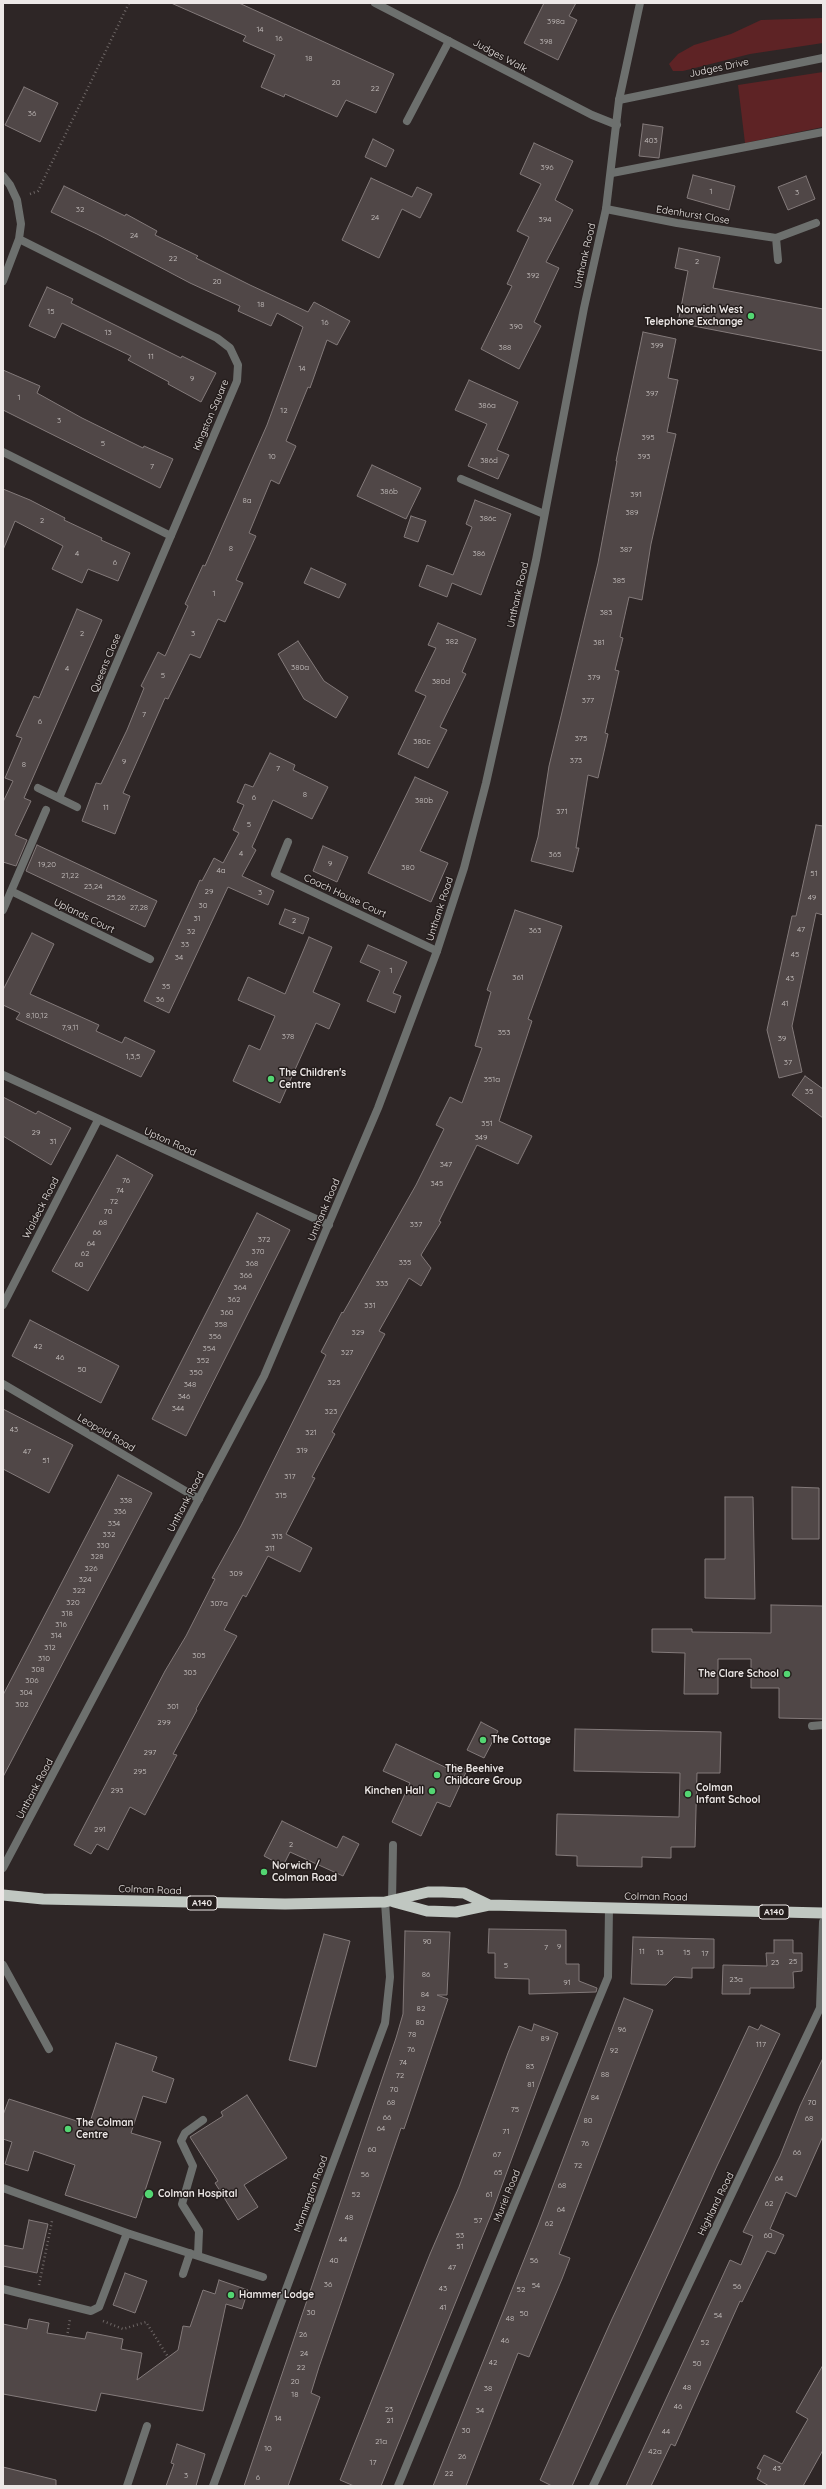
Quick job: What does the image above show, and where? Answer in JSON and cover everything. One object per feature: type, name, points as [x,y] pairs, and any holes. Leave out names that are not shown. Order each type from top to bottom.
[{"type":"highway","name":"Colman Road","points":[[389,1902],[428,1892],[464,1893],[489,1905]]},
{"type":"highway","name":"Colman Road","points":[[3,1895],[43,1899],[203,1903],[389,1902],[426,1911],[456,1912],[489,1905],[823,1913]]},
{"type":"street","name":"Judges Walk","points":[[375,3],[592,115],[617,125]]},
{"type":"street","name":"Unthank Road","points":[[3,1868],[264,1376],[378,1108],[437,951],[464,868],[486,783],[536,560],[584,308],[606,209],[612,173],[619,100],[640,3]]},
{"type":"street","points":[[407,122],[449,41]]},
{"type":"street","name":"Judges Drive","points":[[619,100],[823,58]]},
{"type":"street","points":[[612,173],[823,132]]},
{"type":"street","points":[[3,176],[18,200],[21,212],[19,239],[3,281]]},
{"type":"street","name":"Edenhurst Close","points":[[606,209],[677,223],[776,238],[816,223]]},
{"type":"street","points":[[776,238],[778,260]]},
{"type":"street","name":"Kingston Square","points":[[19,239],[153,304],[217,338],[230,348],[238,364],[237,381],[171,536]]},
{"type":"street","points":[[3,452],[171,536]]},
{"type":"street","points":[[461,479],[544,514]]},
{"type":"street","name":"Queens Close","points":[[59,798],[171,536]]},
{"type":"street","points":[[38,788],[77,808]]},
{"type":"street","points":[[3,910],[46,810]]},
{"type":"street","name":"Coach House Court","points":[[288,842],[275,874],[437,951]]},
{"type":"street","name":"Uplands Court","points":[[11,891],[150,959]]},
{"type":"street","name":"Upton Road","points":[[3,1074],[98,1120],[329,1225]]},
{"type":"street","name":"Waldeck Road","points":[[3,1305],[98,1120]]},
{"type":"street","name":"Leopold Road","points":[[3,1384],[199,1499]]},
{"type":"street","points":[[812,1726],[823,1725]]},
{"type":"street","name":"Mornington Road","points":[[213,2486],[385,2022],[390,1977],[389,1902],[392,1845]]},
{"type":"street","name":"Muriel Road","points":[[398,2486],[608,1977],[609,1908]]},
{"type":"street","name":"Highland Road","points":[[593,2486],[820,2008],[823,1922]]},
{"type":"street","points":[[3,1965],[49,2049]]},
{"type":"street","points":[[183,2274],[194,2254],[199,2230],[182,2204],[193,2166],[181,2141],[184,2133],[202,2120]]},
{"type":"street","points":[[3,2188],[127,2233],[263,2277]]},
{"type":"street","points":[[3,2289],[92,2311],[99,2307],[127,2233]]},
{"type":"street","points":[[128,2486],[147,2426]]},
{"type":"path","points":[[18,200],[38,191],[129,3]]},
{"type":"path","points":[[36,2297],[56,2206]]},
{"type":"path","points":[[99,2307],[103,2322],[123,2329],[146,2322],[168,2357]]},
{"type":"shaded area","points":[[823,18],[823,43],[750,54],[683,71],[673,71],[669,64],[678,54],[694,45],[731,34],[761,20]]},
{"type":"shaded area","points":[[823,72],[823,127],[745,143],[738,85]]},
{"type":"building","points":[[171,3],[239,3],[394,74],[376,113],[346,100],[337,117],[285,94],[284,97],[261,87],[275,55],[243,41],[246,36]]},
{"type":"building","points":[[544,3],[576,3],[569,16],[577,20],[558,60],[524,43]]},
{"type":"building","points":[[24,87],[58,103],[40,142],[5,125]]},
{"type":"building","points":[[643,124],[663,127],[659,158],[639,156]]},
{"type":"building","points":[[373,139],[394,150],[386,167],[365,157]]},
{"type":"building","points":[[534,143],[573,161],[555,200],[573,210],[546,262],[559,268],[534,322],[541,326],[519,369],[481,349],[512,286],[507,284],[529,237],[517,231],[541,184],[520,174]]},
{"type":"building","points":[[693,175],[735,186],[729,210],[687,198]]},
{"type":"building","points":[[806,176],[815,199],[788,210],[778,187]]},
{"type":"building","points":[[371,178],[412,197],[417,187],[432,194],[420,218],[402,209],[379,258],[342,240]]},
{"type":"building","points":[[64,186],[125,216],[126,214],[157,231],[155,235],[198,256],[196,258],[250,285],[308,312],[314,302],[350,321],[337,345],[327,340],[310,388],[308,387],[286,441],[296,446],[279,484],[271,480],[249,533],[256,536],[236,580],[243,583],[225,622],[218,619],[200,658],[190,654],[168,699],[165,698],[123,793],[130,796],[115,834],[82,821],[96,783],[101,784],[127,730],[144,688],[141,686],[158,652],[165,656],[188,606],[185,604],[203,565],[205,566],[267,425],[303,327],[277,313],[271,326],[238,311],[240,306],[190,283],[97,234],[51,212]]},
{"type":"building","name":"Norwich West Telephone Exchange","points":[[679,248],[720,257],[713,288],[823,309],[823,351],[678,323],[688,271],[675,268]]},
{"type":"building","points":[[47,287],[73,299],[71,303],[181,358],[182,356],[216,373],[201,402],[168,384],[169,382],[128,360],[131,356],[62,323],[55,338],[29,326]]},
{"type":"building","points":[[643,332],[676,339],[668,378],[678,380],[667,432],[676,434],[651,544],[642,600],[629,597],[620,637],[623,638],[615,670],[619,671],[605,733],[608,734],[598,778],[588,775],[576,848],[579,848],[573,872],[531,861],[538,837],[549,766],[598,563],[616,461]]},
{"type":"building","points":[[3,370],[40,386],[37,393],[82,418],[143,448],[144,446],[173,459],[160,488],[3,410]]},
{"type":"building","points":[[469,380],[518,402],[497,450],[509,455],[498,479],[468,466],[487,424],[455,410]]},
{"type":"building","points":[[372,465],[421,488],[406,519],[357,496]]},
{"type":"building","points":[[3,489],[30,500],[65,518],[64,520],[102,538],[101,540],[130,553],[118,581],[88,569],[82,583],[52,569],[63,546],[15,521],[3,550]]},
{"type":"building","points":[[475,500],[511,514],[481,595],[452,583],[447,597],[419,586],[427,565],[453,575],[472,527],[466,524]]},
{"type":"building","points":[[411,516],[426,521],[418,542],[404,537]]},
{"type":"building","points":[[311,568],[346,584],[339,598],[304,583]]},
{"type":"building","points":[[77,609],[102,620],[24,798],[31,801],[15,835],[27,840],[16,866],[3,862],[3,802],[13,781],[5,778],[22,738],[16,736],[34,696],[39,698]]},
{"type":"building","points":[[438,623],[476,639],[462,672],[466,674],[440,727],[447,730],[428,768],[398,754],[426,696],[415,691],[436,648],[428,645]]},
{"type":"building","points":[[298,641],[324,681],[348,697],[336,718],[304,699],[278,654]]},
{"type":"building","points":[[270,753],[295,765],[293,770],[328,787],[312,819],[273,800],[252,847],[256,850],[242,876],[274,891],[268,905],[228,887],[169,1013],[144,1001],[200,880],[202,881],[214,858],[223,863],[239,833],[233,830],[244,805],[237,802],[245,784],[253,787]]},
{"type":"building","points":[[415,777],[448,792],[420,851],[448,863],[431,902],[368,873]]},
{"type":"building","points":[[816,825],[823,826],[823,915],[816,913],[792,1026],[802,1072],[779,1078],[767,1030],[792,916],[796,916]]},
{"type":"building","points":[[37,845],[157,901],[145,927],[26,871]]},
{"type":"building","points":[[323,846],[348,857],[337,882],[313,871]]},
{"type":"building","points":[[285,909],[309,918],[303,934],[279,924]]},
{"type":"building","points":[[515,910],[562,926],[528,1019],[532,1021],[499,1121],[532,1136],[518,1164],[477,1145],[439,1221],[441,1222],[421,1255],[431,1268],[421,1286],[409,1278],[379,1331],[385,1334],[332,1432],[335,1434],[312,1477],[315,1478],[286,1534],[312,1548],[300,1572],[268,1556],[246,1597],[243,1595],[224,1630],[237,1636],[196,1709],[197,1710],[173,1754],[177,1755],[145,1815],[130,1807],[108,1850],[97,1844],[91,1854],[74,1845],[215,1579],[212,1578],[241,1526],[326,1355],[321,1352],[342,1312],[343,1313],[416,1185],[444,1129],[436,1125],[450,1097],[462,1103],[482,1048],[475,1046],[491,992],[487,990]]},
{"type":"building","points":[[32,933],[54,944],[30,994],[99,1025],[96,1031],[122,1043],[125,1037],[155,1051],[141,1077],[16,1019],[20,1013],[3,1005],[3,990]]},
{"type":"building","points":[[309,937],[332,947],[313,992],[340,1004],[329,1029],[316,1023],[280,1103],[233,1081],[249,1045],[260,1050],[275,1016],[238,1000],[248,977],[285,994]]},
{"type":"building","points":[[368,945],[407,962],[393,993],[401,996],[395,1013],[367,1001],[380,971],[360,962]]},
{"type":"building","points":[[805,1076],[823,1089],[823,1118],[792,1095]]},
{"type":"building","points":[[3,1097],[36,1114],[38,1111],[71,1128],[51,1165],[3,1136]]},
{"type":"building","points":[[117,1155],[153,1175],[88,1291],[52,1271]]},
{"type":"building","points":[[257,1213],[290,1230],[186,1436],[152,1419]]},
{"type":"building","points":[[30,1320],[119,1366],[101,1403],[12,1356]]},
{"type":"building","points":[[3,1409],[73,1445],[49,1493],[3,1469]]},
{"type":"building","points":[[118,1475],[152,1493],[3,1777],[3,1695]]},
{"type":"building","points":[[792,1487],[819,1488],[819,1539],[792,1539]]},
{"type":"building","points":[[725,1497],[753,1497],[755,1599],[705,1598],[705,1559],[725,1559]]},
{"type":"building","name":"The Clare School","points":[[771,1605],[823,1606],[823,1719],[779,1718],[779,1688],[751,1688],[751,1659],[718,1659],[718,1694],[684,1694],[685,1653],[652,1652],[652,1629],[692,1629],[692,1632],[771,1633]]},
{"type":"building","name":"The Cottage","points":[[481,1722],[498,1731],[484,1758],[467,1750]]},
{"type":"building","name":"Colman Infant School","points":[[575,1729],[721,1732],[720,1773],[697,1773],[695,1847],[671,1847],[671,1858],[642,1857],[642,1867],[577,1866],[577,1856],[556,1855],[557,1814],[679,1817],[680,1773],[574,1771]]},
{"type":"building","name":"Kinchen Hall","points":[[396,1744],[449,1769],[452,1763],[467,1770],[450,1807],[437,1802],[421,1836],[392,1822],[410,1783],[383,1771]]},
{"type":"building","points":[[282,1821],[337,1848],[343,1836],[359,1844],[343,1876],[290,1852],[283,1866],[264,1856]]},
{"type":"building","points":[[489,1929],[566,1930],[566,1964],[579,1964],[579,1981],[597,1988],[596,1992],[529,1994],[529,1979],[495,1978],[495,1953],[488,1953]]},
{"type":"building","points":[[405,1931],[450,1932],[447,1995],[437,1995],[448,1999],[404,2129],[401,2128],[319,2367],[311,2393],[320,2397],[288,2486],[244,2486],[403,2014]]},
{"type":"building","points":[[324,1934],[350,1941],[316,2067],[289,2060]]},
{"type":"building","points":[[633,1937],[714,1939],[714,1968],[692,1968],[692,1978],[674,1977],[666,1985],[631,1984]]},
{"type":"building","points":[[774,1940],[793,1940],[793,1953],[802,1953],[802,1971],[793,1972],[794,1988],[750,1988],[750,1994],[722,1994],[723,1965],[767,1966],[766,1953],[774,1953]]},
{"type":"building","points":[[624,1998],[653,2010],[559,2254],[570,2258],[562,2279],[529,2357],[518,2353],[466,2486],[433,2486],[538,2225]]},
{"type":"building","points":[[534,2024],[558,2033],[491,2215],[381,2486],[354,2486],[340,2480],[430,2254],[459,2187],[519,2026],[532,2031]]},
{"type":"building","points":[[761,2025],[780,2034],[717,2166],[572,2486],[552,2486],[540,2480],[612,2319],[749,2026],[758,2030]]},
{"type":"building","name":"The Colman Centre","points":[[116,2043],[157,2057],[152,2071],[174,2079],[166,2103],[143,2096],[131,2133],[161,2142],[136,2218],[65,2195],[75,2165],[34,2151],[28,2171],[5,2164],[12,2142],[3,2139],[3,2115],[9,2099],[89,2125]]},
{"type":"building","points":[[823,2058],[823,2136],[796,2197],[786,2192],[770,2229],[784,2235],[775,2254],[767,2251],[742,2302],[740,2301],[675,2446],[671,2444],[651,2486],[626,2486],[730,2260],[741,2265],[753,2236],[743,2232],[780,2156],[800,2106]]},
{"type":"building","points":[[247,2095],[287,2158],[244,2185],[258,2207],[238,2220],[215,2183],[218,2181],[190,2137],[223,2116],[221,2112]]},
{"type":"building","points":[[29,2220],[48,2224],[37,2273],[3,2266],[3,2245],[23,2249]]},
{"type":"building","points":[[125,2273],[147,2281],[135,2313],[113,2305]]},
{"type":"building","points":[[219,2280],[248,2290],[242,2309],[226,2304],[203,2411],[101,2393],[96,2411],[3,2394],[3,2324],[27,2329],[29,2319],[49,2323],[47,2333],[85,2339],[87,2332],[123,2339],[121,2349],[142,2353],[137,2380],[178,2350],[183,2326],[190,2327],[203,2290],[215,2294]]},
{"type":"building","points":[[823,2365],[823,2450],[803,2486],[769,2486],[757,2479],[761,2470],[757,2468],[764,2455],[782,2464],[808,2419],[796,2412]]},
{"type":"building","points":[[177,2444],[205,2454],[196,2486],[166,2486],[174,2464],[171,2463]]},
{"type":"building","points":[[3,2467],[56,2480],[56,2486],[3,2486]]},
{"type":"place","name":"Norwich West Telephone Exchange","points":[[751,316]]},
{"type":"place","name":"The Children's Centre","points":[[271,1079]]},
{"type":"place","name":"The Clare School","points":[[787,1674]]},
{"type":"place","name":"The Cottage","points":[[483,1740]]},
{"type":"place","name":"The Beehive Childcare Group","points":[[437,1775]]},
{"type":"place","name":"Kinchen Hall","points":[[432,1791]]},
{"type":"place","name":"Colman Infant School","points":[[688,1794]]},
{"type":"place","name":"Norwich / Colman Road","points":[[264,1872]]},
{"type":"place","name":"The Colman Centre","points":[[68,2129]]},
{"type":"place","name":"Colman Hospital","points":[[149,2194]]},
{"type":"place","name":"Hammer Lodge","points":[[231,2295]]}]
